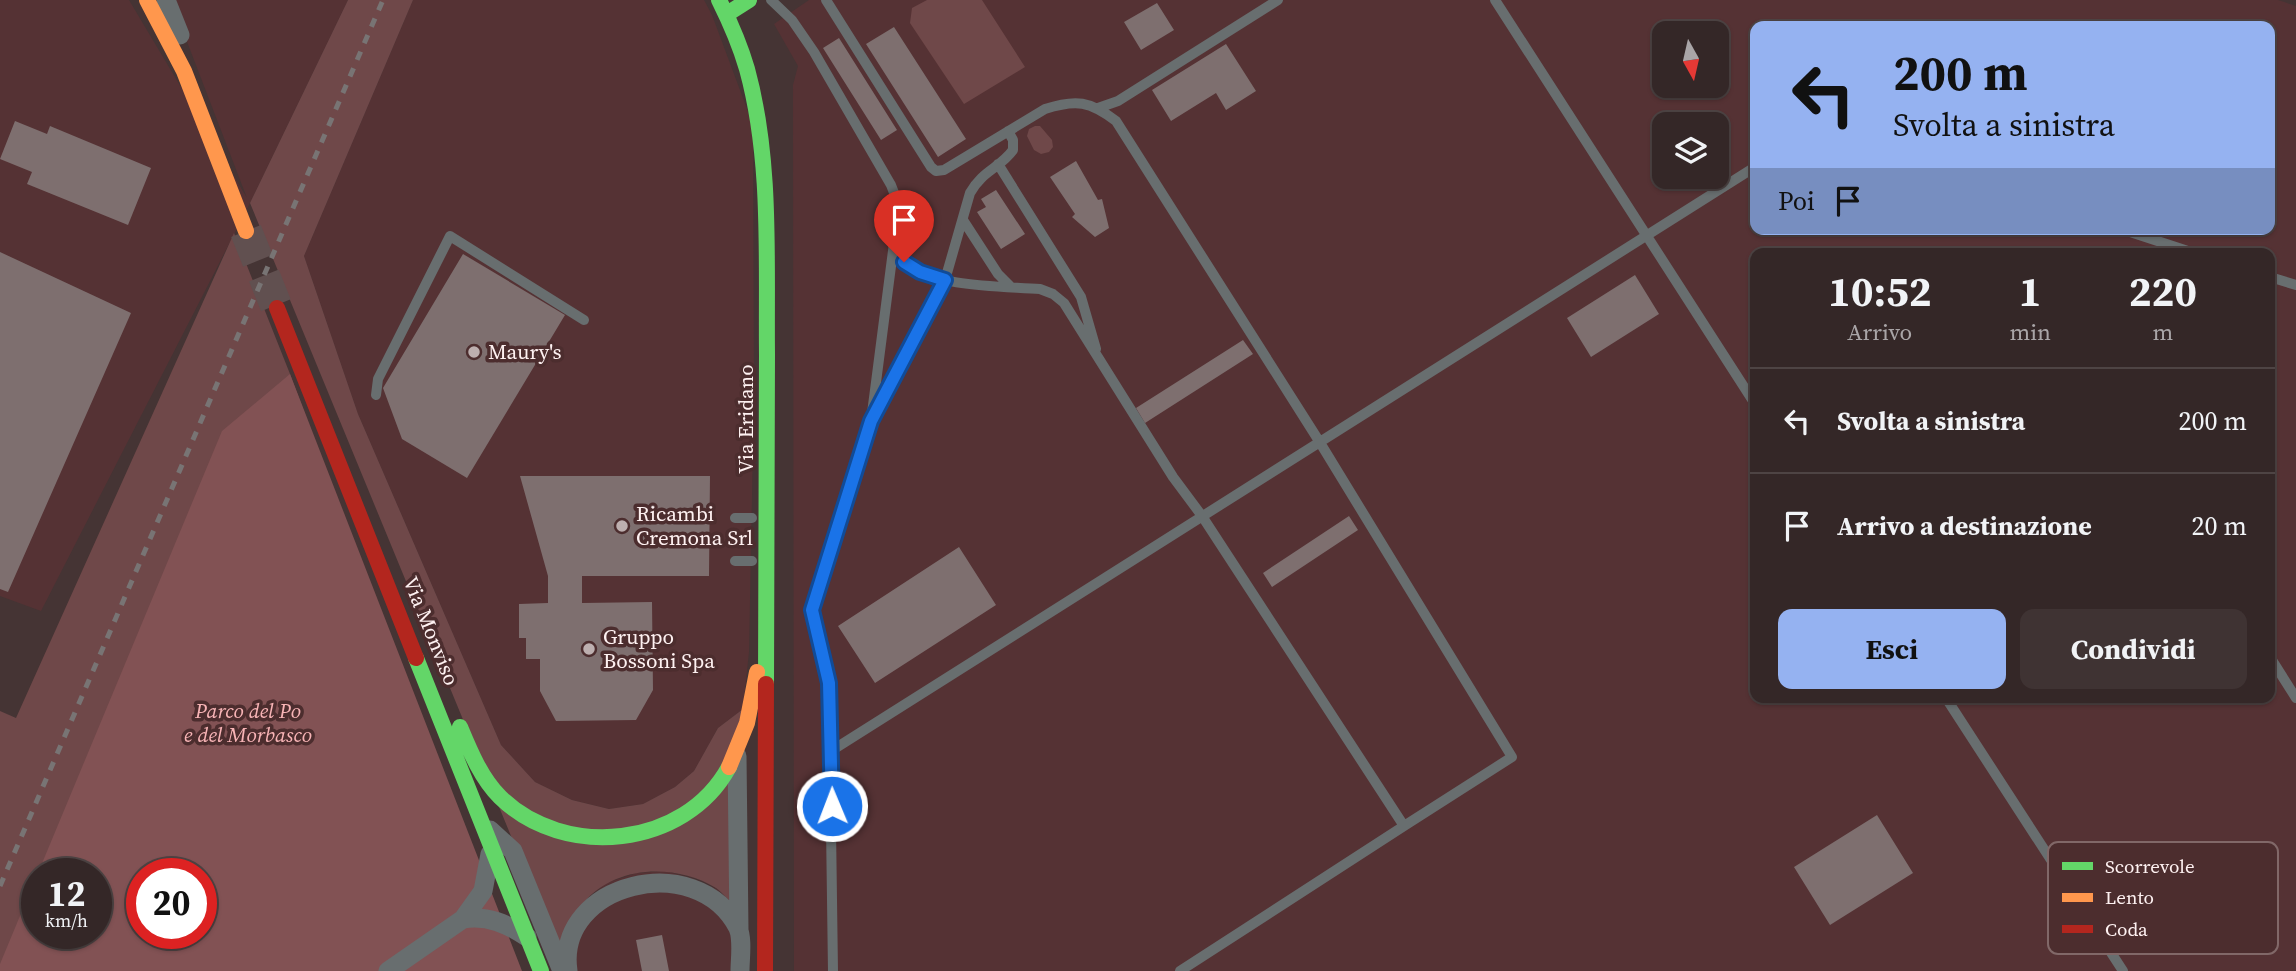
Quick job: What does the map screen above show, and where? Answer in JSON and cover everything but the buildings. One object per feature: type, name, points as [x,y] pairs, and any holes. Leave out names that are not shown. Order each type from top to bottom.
[{"type":"main road","points":[[131,0],[142,20],[184,71]]},
{"type":"main road","points":[[147,0],[184,71],[246,231]]},
{"type":"main road","points":[[723,7],[749,0]]},
{"type":"main road","name":"Via Eridano","points":[[723,7],[740,44],[760,126],[764,199],[767,393],[765,971]]},
{"type":"main road","name":"Via Monviso","points":[[277,308],[541,971]]},
{"type":"main road","points":[[383,572],[424,639],[473,759],[486,780],[502,799],[527,817],[554,832],[584,837],[616,837],[646,832],[669,823],[705,799],[737,752],[750,712],[766,612]]},
{"type":"street","points":[[166,0],[194,71],[205,121]]},
{"type":"street","points":[[737,752],[740,971]]},
{"type":"street","points":[[482,822],[513,851],[562,971]]},
{"type":"street","points":[[388,971],[463,919],[483,891],[491,845]]},
{"type":"street","points":[[568,971],[572,938],[579,925],[591,908],[626,887],[670,883],[690,887],[711,898],[724,909],[739,930]]},
{"type":"street","points":[[463,919],[477,916],[491,919],[509,925],[528,938]]},
{"type":"lane","points":[[771,0],[792,20],[814,52],[891,184],[898,212],[871,421],[812,610],[829,683],[833,971]]},
{"type":"lane","points":[[827,0],[841,26],[936,171],[944,170],[1045,109],[1063,103],[1082,102],[1098,107],[1116,121],[1320,441],[1513,757],[1180,971]]},
{"type":"lane","points":[[1098,107],[1118,101],[1278,0]]},
{"type":"lane","points":[[1495,0],[1750,396]]},
{"type":"lane","points":[[871,421],[945,280],[970,193],[977,180],[1008,158],[1013,150],[1013,141],[1008,131]]},
{"type":"lane","points":[[998,164],[1081,297],[1100,363]]},
{"type":"lane","points":[[831,751],[1750,170]]},
{"type":"lane","points":[[962,220],[998,274],[1011,287]]},
{"type":"lane","points":[[2139,235],[2179,248]]},
{"type":"lane","points":[[376,394],[378,379],[450,236],[584,320]]},
{"type":"lane","points":[[894,246],[904,262],[920,272],[945,280],[1040,289],[1053,294],[1064,303],[1173,477],[1202,516],[1404,826]]},
{"type":"lane","points":[[2275,279],[2296,285]]},
{"type":"lane","points":[[756,417],[759,404],[767,393]]},
{"type":"lane","points":[[735,518],[752,518]]},
{"type":"lane","points":[[735,561],[752,561]]},
{"type":"lane","points":[[2275,664],[2294,691]]},
{"type":"lane","points":[[1950,703],[2048,855]]},
{"type":"lane","points":[[2112,954],[2123,971]]},
{"type":"shaded area","points":[[0,0],[129,0],[247,198],[171,0],[348,0],[250,203],[41,611],[0,596]]},
{"type":"shaded area","points":[[413,0],[704,0],[753,125],[754,392],[749,652],[743,709],[718,728],[694,771],[675,787],[643,804],[609,809],[572,800],[535,782],[501,745],[358,414],[304,256]]},
{"type":"shaded area","points":[[809,0],[2278,0],[2296,6],[2296,971],[794,971],[793,85],[798,66],[774,24]]},
{"type":"shaded area","points":[[665,871],[692,878],[717,889],[735,907],[735,971],[567,971],[580,906],[606,883],[636,873]]},
{"type":"green space","points":[[348,0],[413,0],[304,256],[358,414],[501,745],[535,782],[572,800],[609,809],[643,804],[675,787],[694,771],[718,728],[743,709],[735,907],[716,888],[682,874],[645,872],[627,875],[595,892],[582,905],[573,924],[563,962],[250,203]]},
{"type":"green space","points":[[927,0],[982,0],[1025,67],[964,104],[910,23],[912,8]]},
{"type":"green space","points":[[1040,126],[1052,140],[1053,147],[1049,152],[1041,154],[1034,150],[1027,136],[1029,129]]},
{"type":"green space","name":"Parco del Po e del Morbasco","points":[[234,233],[290,374],[513,971],[0,971],[0,711],[16,718]]},
{"type":"green space","name":"Parco del Po e del Morbasco","points":[[290,374],[522,971],[0,971],[0,964],[21,913],[21,949],[112,949],[112,858],[44,858],[222,431]]},
{"type":"tunnel","points":[[246,231],[277,308]]},
{"type":"railway","points":[[0,886],[383,0]]},
{"type":"traffic: fast","points":[[719,0],[747,69],[761,139],[764,174],[767,283],[766,684]]},
{"type":"traffic: fast","points":[[727,14],[749,0]]},
{"type":"traffic: fast","points":[[416,658],[541,971]]},
{"type":"traffic: fast","points":[[460,727],[482,773],[500,797],[526,817],[557,830],[589,837],[622,836],[654,829],[684,815],[709,794],[729,767]]},
{"type":"traffic: slow","points":[[147,0],[184,71],[246,231]]},
{"type":"traffic: slow","points":[[729,767],[747,723],[757,672]]},
{"type":"traffic: jam","points":[[277,308],[416,658]]},
{"type":"traffic: jam","points":[[765,971],[766,684]]},
{"type":"place","name":"Maury's","points":[[474,352]]},
{"type":"place","name":"Ricambi Cremona Srl","points":[[622,526]]},
{"type":"place","name":"Gruppo Bossoni Spa","points":[[589,649]]},
{"type":"route","points":[[832,806],[829,683],[812,610],[871,421],[945,280],[920,272],[904,262]]}]
